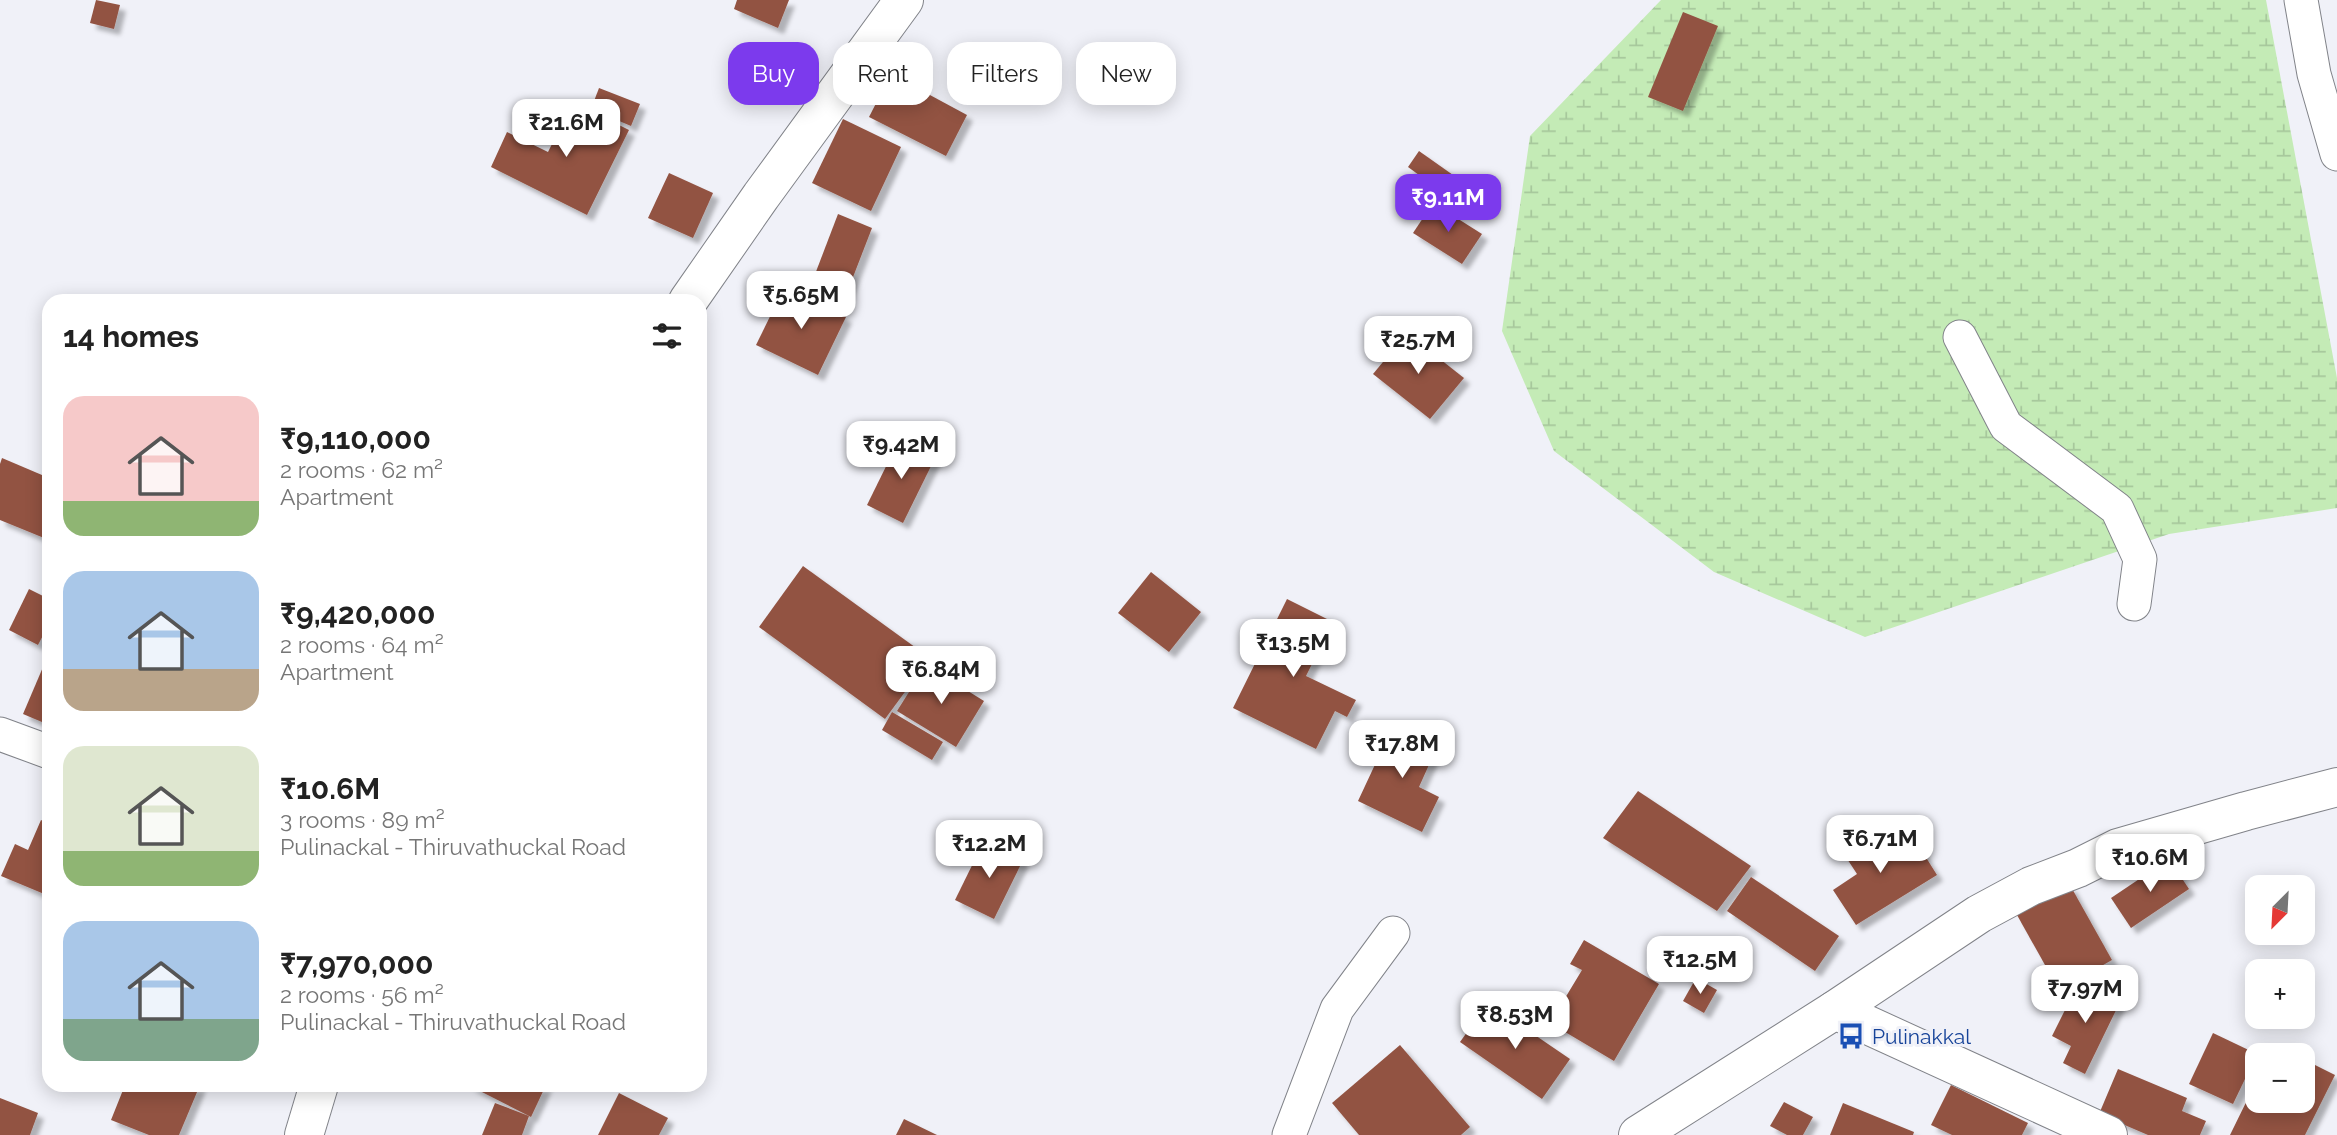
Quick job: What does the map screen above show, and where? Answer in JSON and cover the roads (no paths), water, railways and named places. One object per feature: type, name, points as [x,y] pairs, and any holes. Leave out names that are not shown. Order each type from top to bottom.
[{"type":"main road","points":[[693,294],[904,0]]},
{"type":"main road","points":[[1638,1135],[1835,1010],[1979,914],[2031,887],[2118,848],[2329,785]]},
{"type":"main road","points":[[1835,1010],[2108,1135]]},
{"type":"main road","points":[[304,1135],[317,1092]]},
{"type":"street","points":[[2301,0],[2314,74],[2337,154]]},
{"type":"street","points":[[1960,337],[2006,426],[2118,509],[2140,559],[2134,604]]},
{"type":"street","points":[[0,734],[42,749]]},
{"type":"street","points":[[1289,1135],[1337,1009],[1393,933]]},
{"type":"place","name":"Pulinakkal","points":[[1851,1036]]}]
